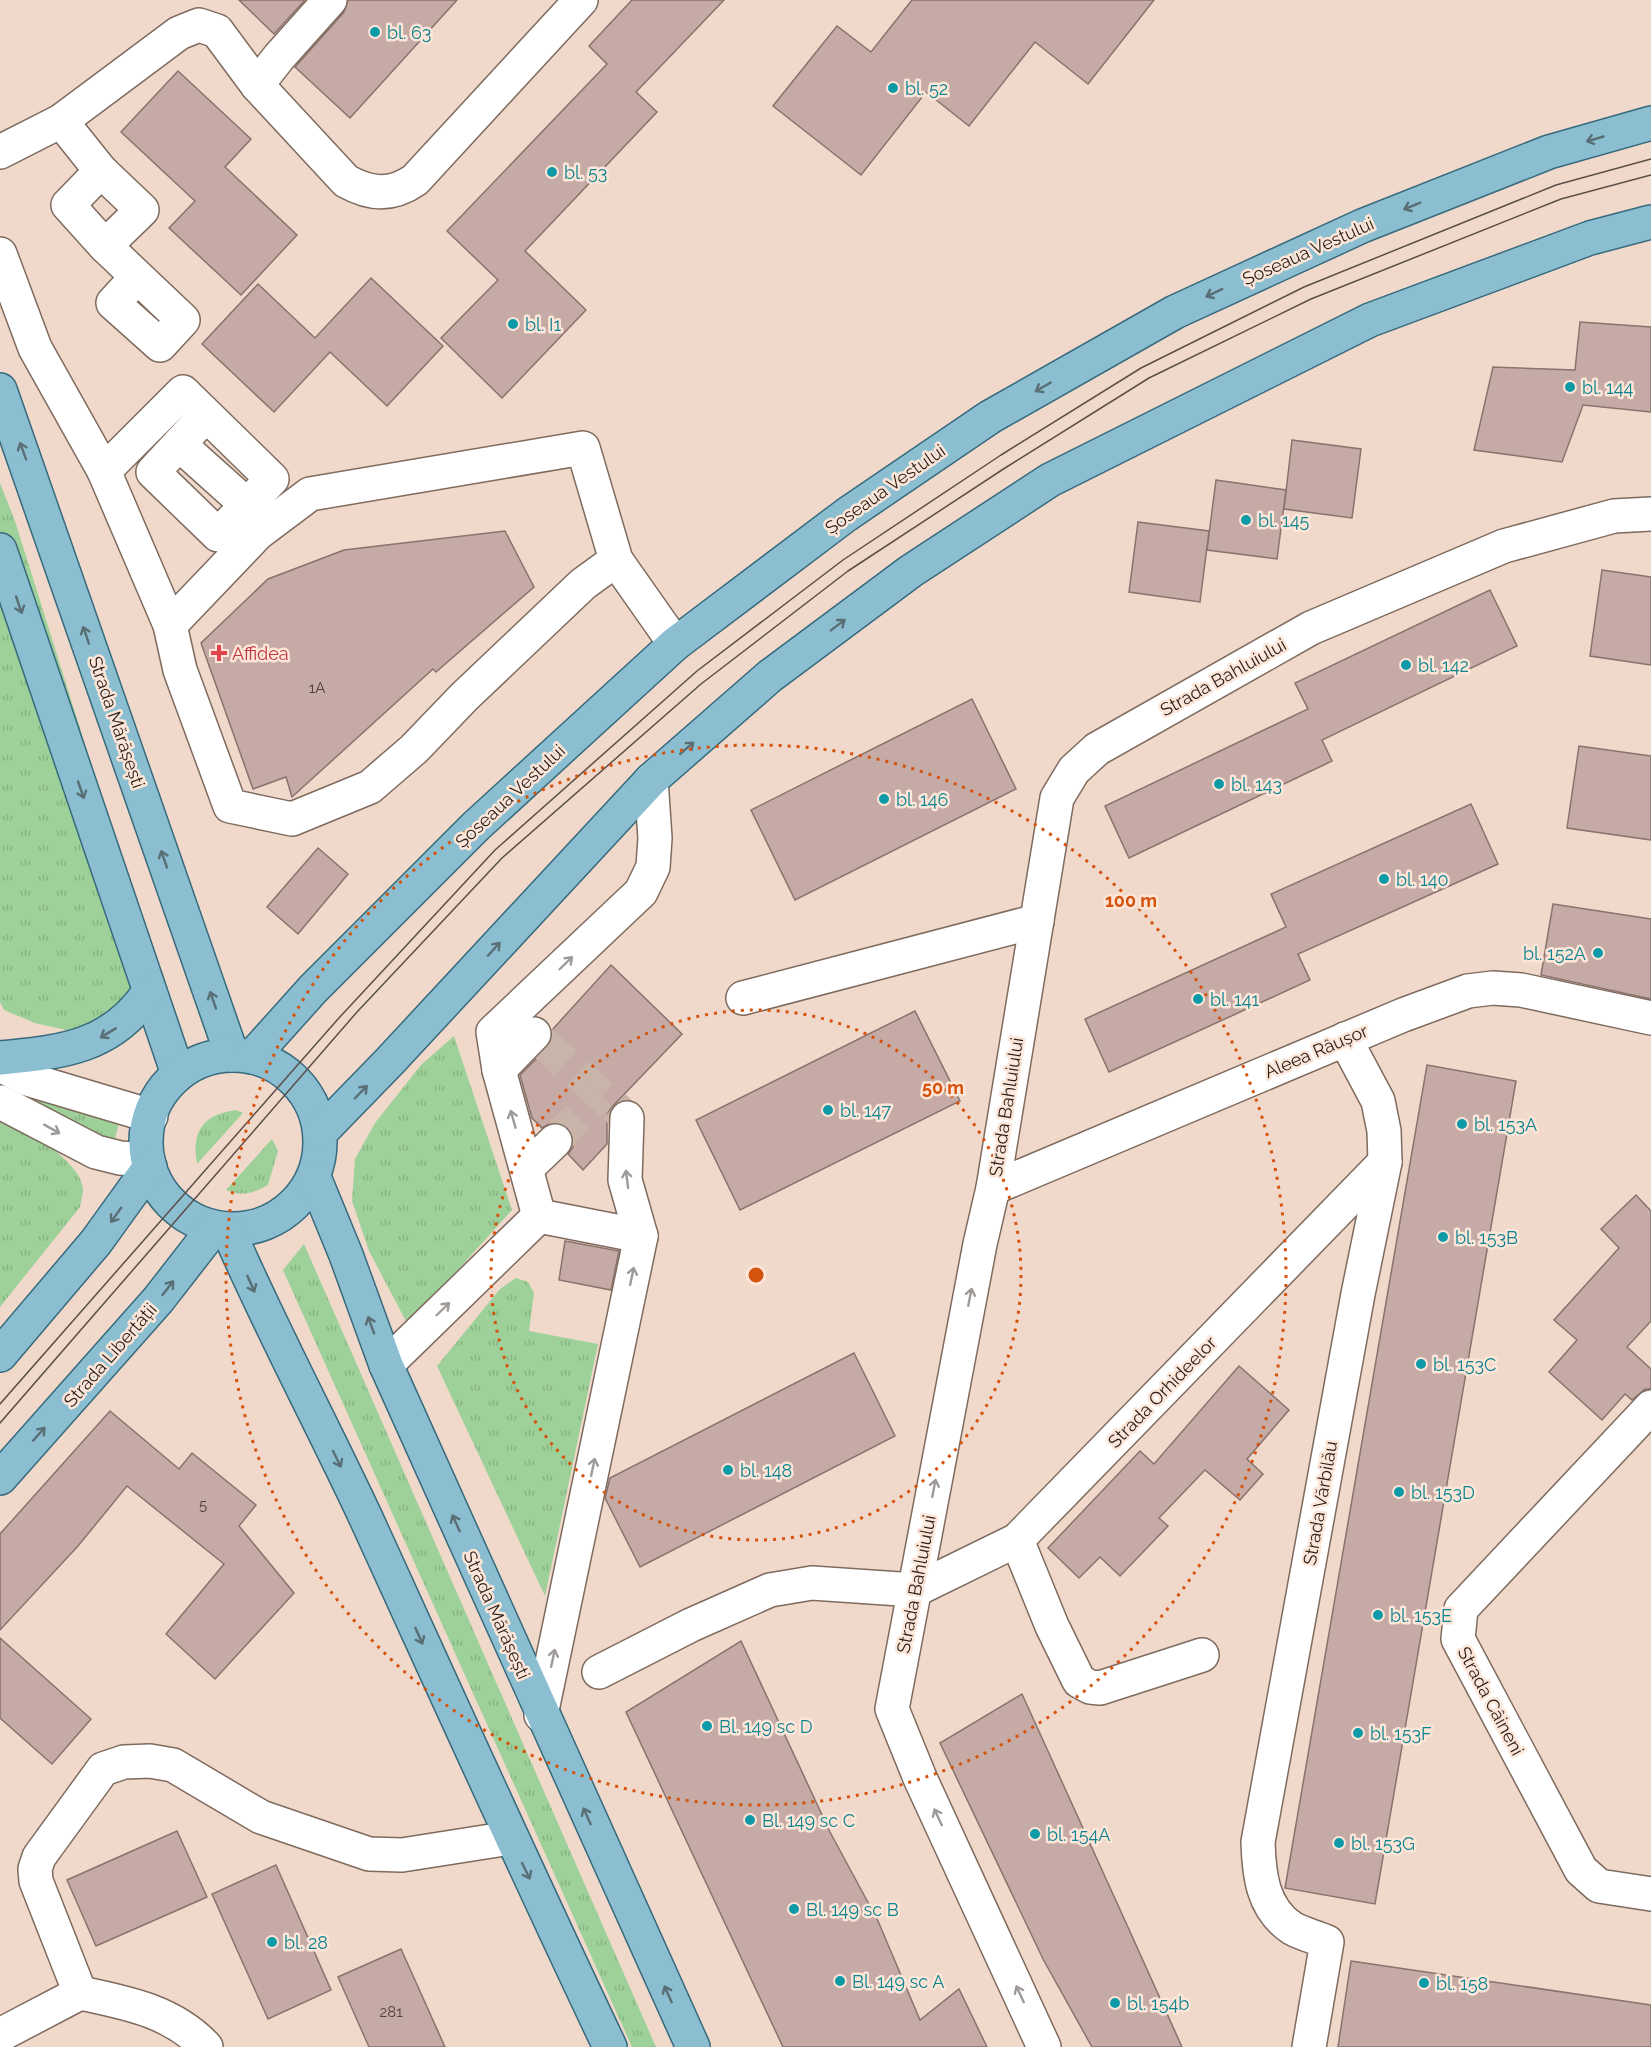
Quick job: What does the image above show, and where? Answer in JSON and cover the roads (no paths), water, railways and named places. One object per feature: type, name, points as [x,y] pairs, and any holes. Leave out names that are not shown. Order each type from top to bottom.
[{"type":"main road","name":"Șoseaua Vestului","points":[[242,1056],[314,989],[476,826],[675,644],[846,515],[990,417],[1175,312],[1406,208],[1549,152],[1651,123]]},
{"type":"main road","points":[[320,1133],[390,1061],[651,780],[779,669],[910,571],[1050,480],[1370,320],[1590,238],[1651,222]]},
{"type":"main road","name":"Strada Mărășești","points":[[0,390],[183,914],[242,1056]]},
{"type":"main road","points":[[0,550],[178,1074]]},
{"type":"main road","points":[[0,1058],[54,1052],[90,1043],[116,1029],[137,1010],[149,992]]},
{"type":"main road","points":[[242,1056],[272,1064],[297,1083],[315,1112],[320,1133],[320,1156],[314,1178],[299,1200],[279,1217],[254,1227],[221,1229],[198,1222],[173,1206],[159,1188],[149,1164],[147,1131],[157,1100],[178,1074],[204,1060],[242,1056]]},
{"type":"main road","points":[[0,1356],[96,1242],[149,1164]]},
{"type":"main road","name":"Strada Mărășești","points":[[314,1178],[346,1254],[386,1365],[541,1715],[693,2047]]},
{"type":"main road","points":[[221,1229],[254,1290],[364,1514],[510,1838],[610,2047]]},
{"type":"main road","name":"Strada Libertății","points":[[0,1478],[221,1229]]},
{"type":"street","points":[[257,85],[330,0]]},
{"type":"street","points":[[0,152],[61,121],[179,33],[199,25],[217,31],[257,85],[346,181],[364,191],[382,193],[403,188],[415,180],[472,120],[581,0]]},
{"type":"street","points":[[61,121],[100,171],[142,210],[105,246]]},
{"type":"street","points":[[100,171],[68,205],[137,277]]},
{"type":"street","points":[[0,254],[35,348],[104,471],[170,625],[180,670],[231,806],[292,819],[370,787],[414,749],[464,697],[583,585],[616,560]]},
{"type":"street","points":[[104,471],[183,392],[272,479],[247,505],[180,445],[206,415]]},
{"type":"street","points":[[170,625],[258,533],[310,494],[584,448],[616,560],[675,644]]},
{"type":"street","name":"Strada Bahluiului","points":[[1044,2047],[920,1778],[892,1709],[977,1255],[993,1188],[1057,798],[1074,770],[1097,749],[1311,628],[1493,550],[1614,516],[1651,514]]},
{"type":"street","points":[[539,1216],[499,1070],[642,892],[653,867],[655,838],[651,780]]},
{"type":"street","points":[[743,998],[1037,921]]},
{"type":"street","name":"Aleea Râușor","points":[[993,1188],[1345,1039],[1468,990],[1493,988],[1521,990],[1651,1018]]},
{"type":"street","name":"Strada Vărbilău","points":[[1309,2047],[1327,1942],[1292,1928],[1270,1905],[1259,1875],[1258,1842],[1358,1294],[1385,1162],[1384,1131],[1378,1101],[1345,1039]]},
{"type":"street","points":[[0,1065],[27,1079],[151,1116]]},
{"type":"street","points":[[0,1102],[96,1152],[149,1164]]},
{"type":"street","points":[[541,1715],[640,1236],[625,1180],[627,1118]]},
{"type":"street","points":[[527,1168],[555,1141]]},
{"type":"street","name":"Strada Orhideelor","points":[[915,1590],[1017,1540],[1385,1162]]},
{"type":"street","points":[[539,1216],[640,1236]]},
{"type":"street","points":[[386,1365],[539,1216]]},
{"type":"street","name":"Strada Câineni","points":[[1651,1407],[1461,1609],[1458,1639],[1581,1870],[1599,1886],[1651,1894]]},
{"type":"street","points":[[1017,1540],[1052,1626],[1079,1681],[1090,1687],[1100,1688],[1202,1655]]},
{"type":"street","points":[[599,1672],[691,1625],[770,1590],[812,1583],[915,1590]]},
{"type":"street","points":[[80,1993],[39,1891],[35,1869],[39,1857],[103,1769],[124,1762],[150,1761],[173,1765],[261,1817],[369,1854],[402,1855],[510,1838]]},
{"type":"street","points":[[0,2035],[80,1993],[142,2007],[166,2016],[190,2031],[206,2047]]},
{"type":"tunnel","points":[[541,1041],[627,1118]]},
{"type":"tunnel","points":[[555,1141],[600,1095]]},
{"type":"tram line","points":[[0,1404],[338,1019],[495,850],[697,671],[843,560],[1001,455],[1141,368],[1304,287],[1556,185],[1651,159]]},
{"type":"tram line","points":[[0,1423],[357,1012],[502,858],[701,684],[848,571],[1005,468],[1149,378],[1311,299],[1561,199],[1651,175]]},
{"type":"place","name":"bl. 63","points":[[375,32]]},
{"type":"place","name":"bl. 52","points":[[893,88]]},
{"type":"place","name":"bl. 53","points":[[552,172]]},
{"type":"place","name":"bl. I1","points":[[513,324]]},
{"type":"place","name":"bl. 144","points":[[1570,387]]},
{"type":"place","name":"bl. 145","points":[[1246,520]]},
{"type":"place","name":"Affidea","points":[[219,653]]},
{"type":"place","name":"bl. 142","points":[[1406,665]]},
{"type":"place","name":"bl. 143","points":[[1219,784]]},
{"type":"place","name":"bl. 146","points":[[884,799]]},
{"type":"place","name":"bl. 140","points":[[1384,879]]},
{"type":"place","name":"bl. 152A","points":[[1598,953]]},
{"type":"place","name":"bl. 141","points":[[1198,999]]},
{"type":"place","name":"bl. 147","points":[[828,1110]]},
{"type":"place","name":"bl. 153A","points":[[1462,1124]]},
{"type":"place","name":"bl. 153B","points":[[1443,1237]]},
{"type":"place","name":"bl. 153C","points":[[1421,1364]]},
{"type":"place","name":"bl. 148","points":[[728,1470]]},
{"type":"place","name":"bl. 153D","points":[[1399,1492]]},
{"type":"place","name":"bl. 153E","points":[[1378,1615]]},
{"type":"place","name":"Bl. 149 sc D","points":[[707,1726]]},
{"type":"place","name":"bl. 153F","points":[[1358,1733]]},
{"type":"place","name":"Bl. 149 sc C","points":[[750,1820]]},
{"type":"place","name":"bl. 154A","points":[[1035,1834]]},
{"type":"place","name":"bl. 153G","points":[[1339,1843]]},
{"type":"place","name":"Bl. 149 sc B","points":[[794,1909]]},
{"type":"place","name":"bl. 28","points":[[272,1942]]},
{"type":"place","name":"Bl. 149 sc A","points":[[840,1981]]},
{"type":"place","name":"bl. 158","points":[[1424,1983]]},
{"type":"place","name":"bl. 154b","points":[[1115,2003]]}]
